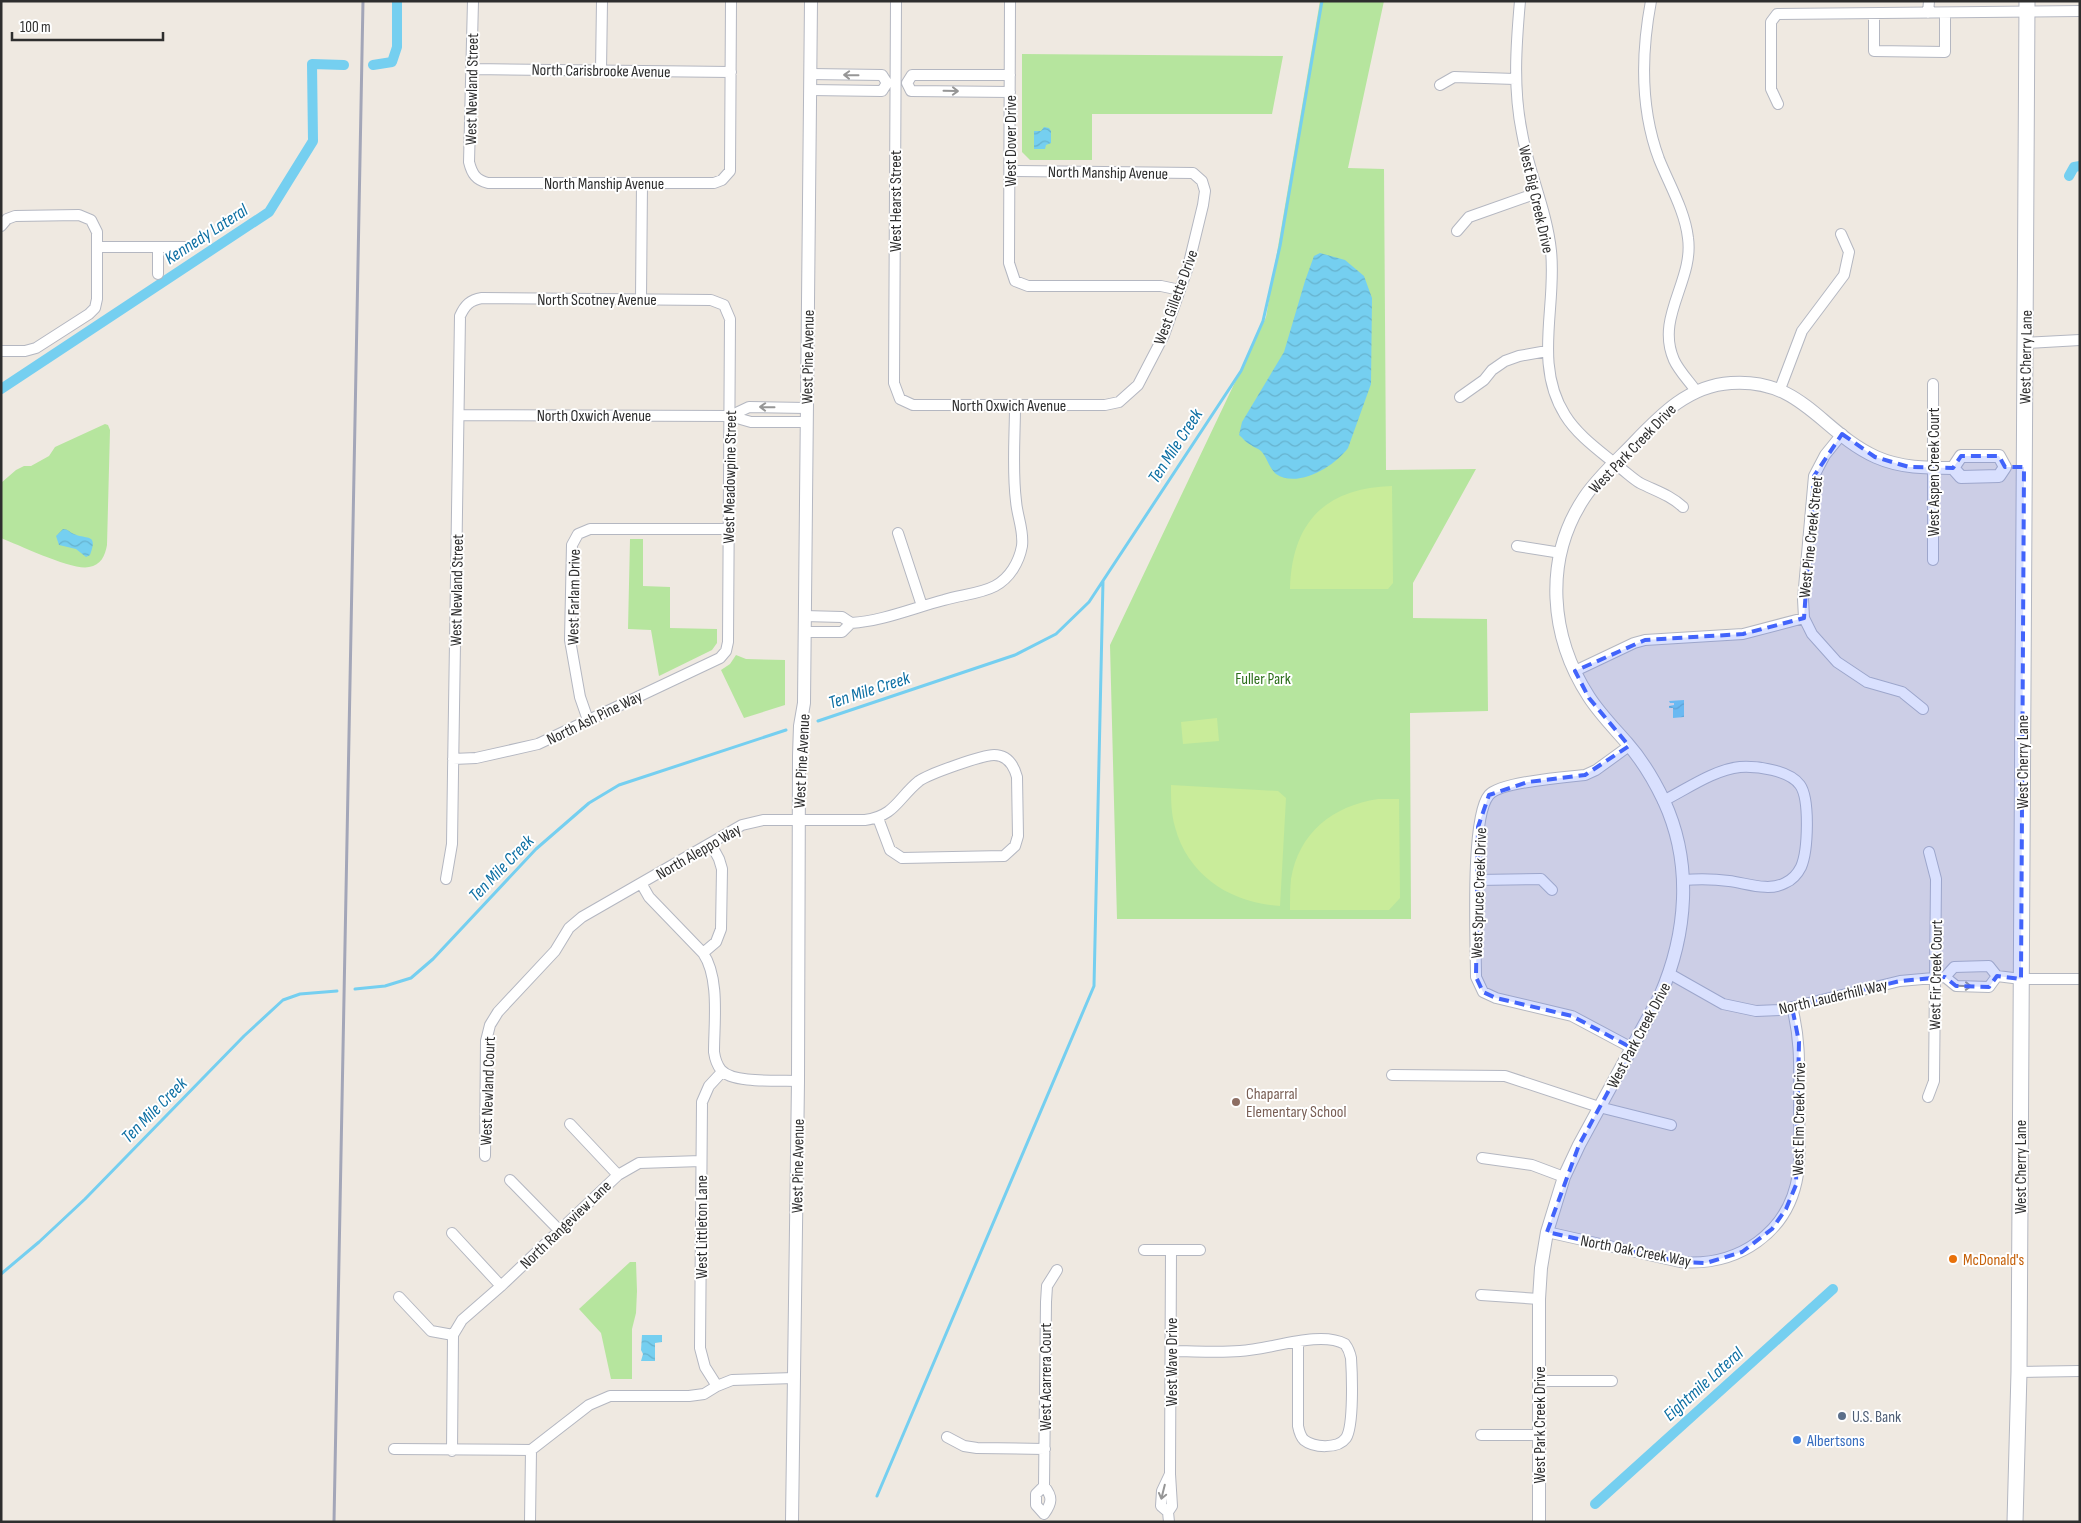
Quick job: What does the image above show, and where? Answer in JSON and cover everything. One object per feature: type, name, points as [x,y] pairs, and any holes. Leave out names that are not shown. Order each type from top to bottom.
[{"type":"main road","name":"West Cherry Lane","points":[[2016,1522],[2027,7]]},
{"type":"street","name":"West Newland Street","points":[[473,1],[469,162],[474,176]]},
{"type":"street","points":[[601,70],[602,1]]},
{"type":"street","points":[[731,1],[731,72]]},
{"type":"street","name":"West Pine Avenue","points":[[792,1522],[798,1081],[800,726],[804,703],[811,1]]},
{"type":"street","name":"West Hearst Street","points":[[896,1],[891,83],[894,383],[900,399]]},
{"type":"street","name":"West Dover Drive","points":[[1010,1],[1009,263],[1015,281],[1028,286],[1162,286],[1180,290]]},
{"type":"street","name":"West Big Creek Drive","points":[[1520,1],[1515,79],[1522,135],[1549,240],[1552,263],[1547,351],[1551,383],[1565,415],[1580,434],[1639,482],[1674,499],[1683,507]]},
{"type":"street","points":[[1651,1],[1644,53],[1646,102],[1659,158],[1685,224],[1689,247],[1685,270],[1669,321],[1668,340],[1675,362],[1696,391]]},
{"type":"street","points":[[1928,1],[1928,13]]},
{"type":"street","points":[[1778,104],[1771,89],[1771,22],[1777,14],[1945,13],[2027,7],[2080,12]]},
{"type":"street","points":[[1874,14],[1874,52],[1945,52],[1945,13]]},
{"type":"street","name":"North Carisbrooke Avenue","points":[[471,69],[731,72]]},
{"type":"street","name":"North Manship Avenue","points":[[474,176],[488,183],[714,184],[722,180],[730,171],[731,72]]},
{"type":"street","points":[[810,74],[882,75],[891,83]]},
{"type":"street","points":[[907,83],[912,75],[1010,75]]},
{"type":"street","points":[[1440,85],[1454,78],[1515,79]]},
{"type":"street","points":[[810,90],[882,90],[891,83],[907,83]]},
{"type":"street","points":[[907,83],[912,91],[1010,92]]},
{"type":"street","name":"North Manship Avenue","points":[[1010,171],[1193,173],[1202,181]]},
{"type":"street","name":"West Gillette Drive","points":[[1119,402],[1138,385],[1164,335],[1180,290],[1203,205],[1205,191],[1202,181]]},
{"type":"street","points":[[641,299],[642,183]]},
{"type":"street","points":[[1457,231],[1469,217],[1537,194]]},
{"type":"street","points":[[1,352],[25,352],[36,348],[89,314],[95,308],[97,299],[97,232],[91,220],[79,215],[15,216],[2,224]]},
{"type":"street","points":[[1780,389],[1802,331],[1844,275],[1850,252],[1841,234]]},
{"type":"street","points":[[97,247],[185,247]]},
{"type":"street","points":[[158,247],[158,274]]},
{"type":"street","name":"North Scotney Avenue","points":[[469,302],[482,298],[641,299],[711,300],[724,305]]},
{"type":"street","name":"West Newland Street","points":[[446,879],[452,844],[460,316],[469,302]]},
{"type":"street","name":"West Meadowpine Street","points":[[724,305],[730,319],[728,642],[726,651]]},
{"type":"street","points":[[2025,343],[2080,340]]},
{"type":"street","points":[[1460,397],[1484,380],[1492,370],[1505,361],[1519,356],[1547,351]]},
{"type":"street","name":"West Park Creek Drive","points":[[1539,1522],[1539,1299],[1541,1268],[1547,1232],[1564,1177],[1670,974],[1681,928],[1683,880],[1676,834],[1653,780],[1629,746],[1589,698],[1563,643],[1558,619],[1556,585],[1561,553],[1572,520],[1584,499],[1614,463],[1666,410],[1696,391],[1730,383],[1754,383],[1780,389],[1808,407],[1865,451],[1886,461],[1909,467],[1953,468],[1961,477],[1999,476],[2005,467],[2024,467]]},
{"type":"street","name":"West Aspen Creek Court","points":[[1933,384],[1933,560]]},
{"type":"street","name":"North Oxwich Avenue","points":[[900,399],[914,405],[1105,405],[1119,402]]},
{"type":"street","points":[[804,616],[842,617],[851,623],[872,621],[983,591],[995,586],[1006,577],[1018,559],[1022,545],[1022,530],[1015,499],[1015,405]]},
{"type":"street","name":"North Oxwich Avenue","points":[[730,416],[749,407],[806,408]]},
{"type":"street","name":"North Oxwich Avenue","points":[[459,415],[730,416],[751,422],[806,422]]},
{"type":"street","name":"West Pine Creek Street","points":[[1804,618],[1803,599],[1814,476],[1825,455],[1842,434]]},
{"type":"street","points":[[1953,468],[1961,456],[1999,456],[2005,467]]},
{"type":"street","name":"West Farlam Drive","points":[[588,720],[580,697],[570,640],[572,546],[578,534],[590,529],[728,529]]},
{"type":"street","points":[[898,533],[922,606]]},
{"type":"street","points":[[1517,546],[1561,553]]},
{"type":"street","points":[[1575,671],[1634,643],[1645,640],[1743,634],[1804,618],[1819,643],[1846,670],[1878,686],[1902,692],[1923,709]]},
{"type":"street","points":[[804,632],[842,632],[851,623]]},
{"type":"street","name":"North Ash Pine Way","points":[[453,760],[476,758],[538,744],[720,658],[726,651]]},
{"type":"street","name":"West Spruce Creek Drive","points":[[1629,746],[1601,767],[1585,775],[1503,788],[1489,795],[1478,827],[1476,977],[1483,992],[1496,998],[1572,1016],[1632,1048]]},
{"type":"street","points":[[994,755],[1006,758],[1015,769],[1017,777],[1018,836],[1015,846],[1004,856],[996,858],[902,858],[890,850],[878,818],[896,806],[918,782],[931,774],[994,755]]},
{"type":"street","points":[[1663,801],[1730,769],[1754,768],[1779,772],[1790,776],[1799,784],[1805,794],[1808,806],[1804,855],[1801,867],[1794,877],[1785,884],[1773,887],[1728,881],[1683,880]]},
{"type":"street","name":"North Aleppo Way","points":[[490,1025],[498,1012],[555,950],[569,928],[582,917],[742,825],[753,822],[878,818]]},
{"type":"street","points":[[703,953],[716,942],[721,929],[722,868],[711,844]]},
{"type":"street","name":"West Fir Creek Court","points":[[1928,1097],[1934,1081],[1940,978],[1936,878],[1929,852]]},
{"type":"street","points":[[1477,880],[1541,879],[1552,890]]},
{"type":"street","points":[[641,883],[649,897],[708,960],[714,980],[714,1052],[716,1062],[722,1072],[736,1079],[798,1081]]},
{"type":"street","name":"North Lauderhill Way","points":[[1940,978],[1954,967],[1989,966],[1997,976],[2020,979],[2080,979]]},
{"type":"street","name":"North Lauderhill Way","points":[[1670,974],[1722,1004],[1768,1011],[1900,981],[1940,978],[1956,986],[1989,987],[1997,976]]},
{"type":"street","name":"West Elm Creek Drive","points":[[1753,1246],[1772,1229],[1786,1209],[1792,1197],[1798,1173],[1799,1042],[1792,1007]]},
{"type":"street","name":"West Newland Court","points":[[485,1156],[486,1041],[490,1025]]},
{"type":"street","name":"West Littleton Lane","points":[[717,1386],[705,1366],[700,1348],[701,1161],[702,1102],[709,1086],[722,1072]]},
{"type":"street","points":[[1392,1075],[1505,1076],[1599,1107],[1671,1125]]},
{"type":"street","points":[[570,1124],[618,1174]]},
{"type":"street","points":[[1482,1158],[1532,1166],[1564,1177]]},
{"type":"street","name":"North Rangeview Lane","points":[[453,1335],[462,1320],[501,1286],[618,1174],[640,1163],[701,1161]]},
{"type":"street","points":[[510,1180],[558,1230]]},
{"type":"street","name":"North Oak Creek Way","points":[[1547,1232],[1680,1262],[1693,1263],[1706,1263],[1730,1257],[1753,1246]]},
{"type":"street","points":[[452,1233],[501,1286]]},
{"type":"street","points":[[1144,1250],[1200,1250]]},
{"type":"street","name":"West Wave Drive","points":[[1169,1517],[1172,1506],[1170,1474],[1171,1250]]},
{"type":"street","name":"West Acarrera Court","points":[[1045,1518],[1051,1500],[1051,1494],[1044,1486],[1046,1302],[1047,1286],[1057,1270]]},
{"type":"street","points":[[1481,1295],[1539,1299]]},
{"type":"street","points":[[400,1296],[431,1331],[453,1335],[452,1451]]},
{"type":"street","points":[[1171,1351],[1240,1351],[1268,1348],[1298,1342],[1311,1340],[1333,1340],[1345,1344],[1351,1357],[1351,1426],[1345,1439],[1334,1445],[1316,1445],[1304,1440],[1300,1434],[1298,1426],[1298,1342]]},
{"type":"street","points":[[2018,1372],[2080,1371]]},
{"type":"street","points":[[394,1449],[452,1451],[531,1450],[589,1405],[610,1396],[689,1396],[704,1394],[717,1386],[739,1380],[794,1378]]},
{"type":"street","points":[[1538,1380],[1612,1380]]},
{"type":"street","points":[[1481,1435],[1538,1435]]},
{"type":"street","points":[[947,1437],[964,1446],[977,1448],[1045,1449]]},
{"type":"street","points":[[530,1522],[531,1450]]},
{"type":"highlighted area","points":[[1842,434],[1875,457],[1909,467],[1953,468],[1961,456],[1999,456],[2005,467],[2024,467],[2021,979],[1997,976],[1989,987],[1956,986],[1945,977],[1900,981],[1792,1007],[1799,1042],[1796,1185],[1786,1209],[1772,1229],[1742,1252],[1706,1263],[1680,1262],[1547,1232],[1579,1145],[1632,1048],[1572,1016],[1496,998],[1483,992],[1476,977],[1478,827],[1489,795],[1528,782],[1585,775],[1629,746],[1589,698],[1575,671],[1645,640],[1743,634],[1804,618],[1814,476]]},
{"type":"green space","name":"Fuller Park","points":[[1320,1],[1384,1],[1348,168],[1384,169],[1386,470],[1476,469],[1413,583],[1413,618],[1487,619],[1488,711],[1410,713],[1411,919],[1117,919],[1110,645],[1266,317]]},
{"type":"green space","points":[[1022,54],[1283,56],[1272,114],[1092,114],[1092,160],[1030,160],[1022,152]]},
{"type":"green space","points":[[105,424],[108,425],[110,430],[107,545],[104,556],[99,562],[89,567],[71,565],[46,557],[1,538],[1,483],[16,470],[24,466],[31,466],[49,456],[55,447]]},
{"type":"green space","points":[[1392,486],[1393,583],[1388,589],[1290,589],[1292,565],[1297,545],[1305,527],[1317,513],[1331,502],[1348,494],[1368,488]]},
{"type":"green space","points":[[630,539],[643,539],[643,586],[670,587],[670,628],[717,629],[717,643],[712,650],[659,676],[651,630],[628,629]]},
{"type":"green space","points":[[736,655],[746,659],[785,660],[785,705],[744,718],[721,670],[730,664]]},
{"type":"green space","points":[[1217,718],[1219,741],[1183,744],[1181,722]]},
{"type":"green space","points":[[1171,785],[1278,791],[1286,798],[1280,906],[1262,904],[1229,893],[1201,873],[1190,860],[1181,844],[1175,827]]},
{"type":"green space","points":[[1378,799],[1399,799],[1400,898],[1389,910],[1290,910],[1291,879],[1295,862],[1310,835],[1333,815],[1347,808]]},
{"type":"green space","points":[[630,1262],[636,1262],[637,1291],[636,1313],[632,1329],[632,1379],[611,1379],[601,1333],[579,1309]]},
{"type":"water","points":[[1044,127],[1049,128],[1051,131],[1051,143],[1046,145],[1045,149],[1034,149],[1034,131],[1041,131]]},
{"type":"water","points":[[1320,253],[1345,260],[1364,276],[1372,298],[1371,384],[1348,448],[1342,455],[1315,473],[1295,479],[1285,478],[1274,472],[1261,451],[1239,435],[1242,422],[1284,352],[1314,256]]},
{"type":"water","points":[[63,529],[90,538],[93,543],[90,555],[86,557],[76,549],[59,545],[56,536]]},
{"type":"water","points":[[1684,700],[1684,717],[1673,718],[1673,708],[1669,708],[1669,706],[1674,705],[1674,703],[1669,701]]},
{"type":"water","points":[[642,1335],[662,1335],[662,1342],[655,1343],[655,1361],[641,1361],[643,1354],[641,1350]]},
{"type":"waterway","name":"Kennedy Lateral","points":[[373,65],[392,62],[397,47],[397,1]]},
{"type":"waterway","name":"Ten Mile Creek","points":[[818,721],[1015,655],[1056,634],[1089,602],[1241,371],[1263,321],[1280,246],[1322,1]]},
{"type":"waterway","name":"Kennedy Lateral","points":[[1,389],[269,212],[313,141],[312,64],[344,65]]},
{"type":"waterway","points":[[2069,176],[2074,167],[2080,166]]},
{"type":"waterway","points":[[877,1496],[1094,986],[1103,581]]},
{"type":"waterway","name":"Ten Mile Creek","points":[[355,989],[385,986],[411,978],[433,959],[536,849],[589,803],[619,785],[786,730]]},
{"type":"waterway","name":"Ten Mile Creek","points":[[1,1274],[85,1199],[244,1036],[283,1000],[300,994],[337,991]]},
{"type":"waterway","name":"Eightmile Lateral","points":[[1595,1504],[1833,1289]]},
{"type":"railway","points":[[334,1522],[363,1]]},
{"type":"place","name":"Chaparral Elementary School","points":[[1236,1102]]},
{"type":"place","name":"McDonald's","points":[[1953,1259]]},
{"type":"place","name":"U.S. Bank","points":[[1842,1416]]},
{"type":"place","name":"Albertsons","points":[[1797,1440]]}]
